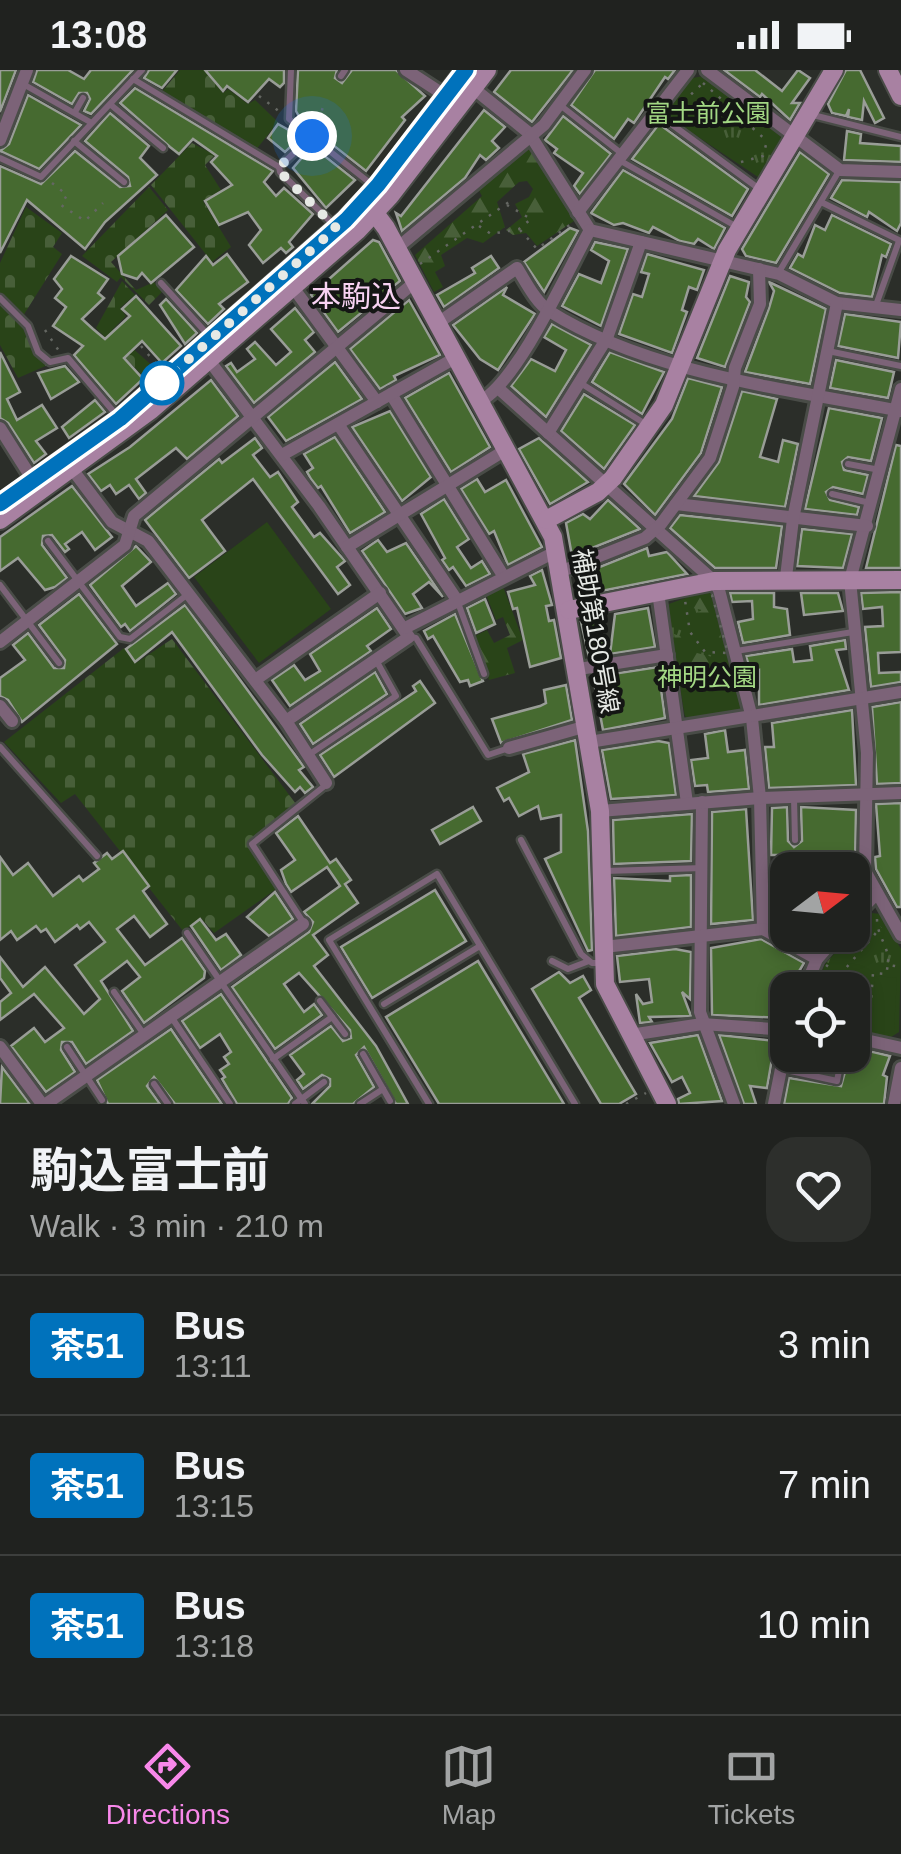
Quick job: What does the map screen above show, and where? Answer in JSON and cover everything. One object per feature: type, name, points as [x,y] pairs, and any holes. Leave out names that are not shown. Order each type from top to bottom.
[{"type":"street","points":[[406,70],[446,96],[473,88]]},
{"type":"street","points":[[0,504],[72,469],[128,429],[206,349],[336,228],[372,200],[466,70]]},
{"type":"street","points":[[0,520],[206,349],[292,286],[487,70]]},
{"type":"street","points":[[396,249],[529,133],[544,126],[585,70]]},
{"type":"street","points":[[580,214],[688,70]]},
{"type":"street","points":[[888,70],[901,96]]},
{"type":"street","points":[[546,520],[605,486],[650,426],[722,261],[762,190],[785,138],[808,114],[830,71]]},
{"type":"street","points":[[705,73],[785,138],[840,170],[901,172]]},
{"type":"street","points":[[0,140],[25,77]]},
{"type":"street","points":[[473,88],[529,133],[590,230],[779,274],[837,303],[901,310]]},
{"type":"street","points":[[0,94],[16,101]]},
{"type":"street","name":"補助第180号線","points":[[372,200],[396,249],[418,273],[438,322],[546,520],[558,551],[600,810],[603,872],[598,957],[606,984],[667,1104]]},
{"type":"street","points":[[480,400],[498,388],[548,310],[590,230]]},
{"type":"street","points":[[548,433],[607,338],[642,242]]},
{"type":"street","points":[[438,322],[517,268],[548,310],[607,338],[734,379],[898,411]]},
{"type":"street","points":[[562,570],[645,538],[710,458],[760,304],[759,269]]},
{"type":"street","points":[[0,642],[125,546],[134,516],[338,347],[418,273]]},
{"type":"street","points":[[292,286],[377,402]]},
{"type":"street","points":[[786,577],[793,519],[837,303]]},
{"type":"street","points":[[206,349],[407,633]]},
{"type":"street","points":[[282,456],[456,357]]},
{"type":"street","points":[[498,388],[714,581],[752,718],[760,798],[762,929]]},
{"type":"street","points":[[901,390],[868,526],[850,580],[867,797],[865,871],[901,935]]},
{"type":"street","points":[[391,394],[504,577]]},
{"type":"street","points":[[338,424],[456,600]]},
{"type":"street","points":[[0,428],[37,486]]},
{"type":"street","points":[[347,548],[507,449]]},
{"type":"street","points":[[72,469],[112,522],[148,541],[256,680],[326,782]]},
{"type":"street","points":[[676,504],[868,526]]},
{"type":"street","points":[[286,721],[377,662],[407,633],[456,600],[558,551]]},
{"type":"street","points":[[569,610],[714,581],[786,577],[901,580]]},
{"type":"street","points":[[658,592],[687,803]]},
{"type":"street","points":[[256,680],[380,593]]},
{"type":"street","points":[[579,670],[667,654]]},
{"type":"street","points":[[509,748],[588,734],[752,718],[901,692]]},
{"type":"street","points":[[0,706],[12,722]]},
{"type":"street","points":[[600,810],[760,798],[901,794]]},
{"type":"street","points":[[702,802],[702,1024],[734,1104]]},
{"type":"street","points":[[870,900],[877,893]]},
{"type":"street","points":[[0,1047],[44,1104],[303,924]]},
{"type":"street","points":[[598,957],[703,936],[762,929],[817,959]]},
{"type":"street","points":[[812,972],[823,952]]},
{"type":"street","points":[[630,1035],[702,1024],[770,1030]]},
{"type":"street","points":[[870,1041],[901,1048]]},
{"type":"street","points":[[896,1103],[901,1068]]},
{"type":"street","points":[[774,1104],[781,1072]]},
{"type":"lane","points":[[0,158],[42,176],[142,70]]},
{"type":"lane","points":[[291,70],[289,119],[313,136],[372,200]]},
{"type":"lane","points":[[25,77],[90,122]]},
{"type":"lane","points":[[133,79],[279,167],[336,228]]},
{"type":"lane","points":[[74,112],[83,98]]},
{"type":"lane","points":[[560,104],[620,157],[740,228]]},
{"type":"lane","points":[[111,105],[163,148]]},
{"type":"lane","points":[[654,112],[762,190]]},
{"type":"lane","points":[[808,114],[901,137]]},
{"type":"lane","points":[[279,167],[313,136]]},
{"type":"lane","points":[[74,141],[124,182]]},
{"type":"lane","points":[[779,274],[840,170]]},
{"type":"lane","points":[[821,202],[900,241],[875,307]]},
{"type":"lane","points":[[161,282],[206,349]]},
{"type":"lane","points":[[0,298],[28,326],[38,352],[50,362],[68,358],[120,419]]},
{"type":"lane","points":[[827,351],[901,366]]},
{"type":"lane","points":[[580,383],[650,426]]},
{"type":"lane","points":[[848,464],[881,470]]},
{"type":"lane","points":[[832,494],[873,503]]},
{"type":"lane","points":[[48,541],[120,637],[130,639],[189,593]]},
{"type":"lane","points":[[0,585],[60,663]]},
{"type":"lane","points":[[456,600],[484,674]]},
{"type":"lane","points":[[735,652],[853,632]]},
{"type":"lane","points":[[407,633],[416,638],[488,754],[509,748]]},
{"type":"lane","points":[[308,756],[396,696],[377,662]]},
{"type":"lane","points":[[0,747],[98,856]]},
{"type":"lane","points":[[303,924],[252,844],[326,788],[326,782]]},
{"type":"lane","points":[[794,798],[795,840]]},
{"type":"lane","points":[[521,840],[581,954],[598,957]]},
{"type":"lane","points":[[603,872],[704,868]]},
{"type":"lane","points":[[428,1104],[329,940],[437,874],[575,1104]]},
{"type":"lane","points":[[186,932],[300,1103],[324,1082]]},
{"type":"lane","points":[[384,1004],[480,946]]},
{"type":"lane","points":[[552,962],[568,968],[598,957]]},
{"type":"lane","points":[[114,992],[144,1034]]},
{"type":"lane","points":[[320,1001],[345,1034]]},
{"type":"lane","points":[[171,1016],[230,1104]]},
{"type":"lane","points":[[272,1058],[332,1017]]},
{"type":"lane","points":[[67,1047],[102,1100]]},
{"type":"lane","points":[[363,1054],[390,1101]]},
{"type":"lane","points":[[791,1072],[837,1081],[839,1072]]},
{"type":"lane","points":[[154,1084],[168,1104]]},
{"type":"lane","points":[[360,1104],[384,1090]]},
{"type":"path","points":[[654,112],[680,108],[702,84],[705,73]]},
{"type":"path","points":[[259,96],[289,119]]},
{"type":"path","points":[[313,136],[320,128],[322,106]]},
{"type":"path","points":[[736,112],[767,141]]},
{"type":"path","points":[[767,141],[785,138]]},
{"type":"path","points":[[742,162],[760,158],[767,141]]},
{"type":"path","points":[[42,176],[67,195],[61,204],[85,221],[103,203]]},
{"type":"path","points":[[418,273],[477,225],[507,203],[531,219],[519,229],[491,234],[477,225]]},
{"type":"path","points":[[519,229],[536,248],[580,214]]},
{"type":"path","points":[[45,330],[68,358]]},
{"type":"path","points":[[141,346],[162,371]]},
{"type":"path","points":[[703,589],[712,595],[728,653],[705,652],[695,643],[684,594],[692,592],[703,589]]},
{"type":"path","points":[[843,972],[883,925]]},
{"type":"path","points":[[870,1019],[873,974],[886,974],[888,965],[889,952],[877,932]]},
{"type":"path","points":[[817,959],[836,972]]},
{"type":"path","points":[[888,965],[901,967]]},
{"type":"path","points":[[626,1104],[652,1090]]},
{"type":"green space","points":[[180,70],[204,70],[223,93],[228,89],[248,104],[255,100],[278,122],[255,151],[160,94]]},
{"type":"green space","name":"富士前公園","points":[[704,76],[780,134],[782,144],[761,179],[667,116],[665,107],[687,79]]},
{"type":"green space","points":[[528,138],[577,219],[537,246],[526,233],[513,235],[506,230],[522,217],[515,204],[529,197],[533,189],[527,181],[519,182],[497,202],[505,227],[483,243],[467,238],[441,255],[445,266],[435,272],[443,287],[434,292],[415,255],[482,196],[475,183]]},
{"type":"green space","points":[[192,143],[215,155],[205,165],[221,190],[203,201],[231,247],[212,262],[151,185]]},
{"type":"green space","points":[[149,187],[168,210],[111,262],[136,290],[154,282],[163,291],[149,305],[121,277],[117,282],[82,256]]},
{"type":"green space","points":[[26,207],[62,233],[53,247],[62,254],[23,316],[0,293],[0,263]]},
{"type":"green space","points":[[122,281],[135,295],[120,308],[126,316],[112,330],[156,369],[146,379],[96,328]]},
{"type":"green space","points":[[0,301],[25,327],[36,353],[50,364],[18,378],[0,345]]},
{"type":"green space","points":[[267,522],[331,609],[259,663],[194,577]]},
{"type":"green space","points":[[502,584],[523,640],[507,648],[515,673],[489,680],[475,636],[487,630],[494,643],[510,635],[503,617],[496,620],[485,592]]},
{"type":"green space","name":"神明公園","points":[[708,590],[714,594],[744,706],[690,719],[685,716],[666,605]]},
{"type":"green space","points":[[703,594],[712,599],[723,646],[718,649],[702,641],[695,627],[692,615],[702,610],[693,608],[690,597]]},
{"type":"green space","points":[[674,634],[688,639],[697,653],[728,661],[735,682],[682,691]]},
{"type":"green space","points":[[172,639],[299,808],[249,843],[279,887],[214,933],[201,918],[183,931],[75,794],[61,803],[4,742],[124,648],[136,663]]},
{"type":"green space","points":[[737,682],[744,706],[739,712],[690,719],[685,716],[681,692]]},
{"type":"green space","points":[[870,914],[881,914],[901,949],[899,1032],[891,1037],[870,1035],[870,972],[822,972],[836,952],[870,952]]},
{"type":"green space","points":[[875,976],[897,978],[894,1029],[889,1033],[872,1031]]},
{"type":"building","points":[[0,70],[16,70],[0,112]]},
{"type":"building","points":[[37,70],[68,70],[84,79],[91,70],[133,70],[91,114],[84,111],[90,99],[87,93],[79,93],[72,104],[33,82]]},
{"type":"building","points":[[149,70],[177,70],[162,88],[144,78]]},
{"type":"building","points":[[205,70],[284,70],[284,83],[280,87],[269,79],[248,102],[227,86],[223,91]]},
{"type":"building","points":[[298,70],[337,70],[335,78],[342,83],[352,70],[396,70],[425,96],[402,117],[405,120],[366,171],[301,120],[296,111]]},
{"type":"building","points":[[511,70],[573,70],[532,122],[494,92]]},
{"type":"building","points":[[595,70],[675,70],[668,79],[665,77],[634,123],[628,119],[614,139],[571,105]]},
{"type":"building","points":[[724,70],[755,70],[782,91],[798,70],[810,78],[792,103],[800,103],[790,120],[762,94],[760,97]]},
{"type":"building","points":[[846,70],[860,70],[884,118],[875,123],[864,101],[862,120],[848,117],[849,109],[846,116],[832,113],[828,104]]},
{"type":"building","points":[[135,88],[273,171],[264,182],[276,196],[284,188],[313,214],[289,242],[293,247],[286,253],[281,248],[263,263],[249,245],[261,230],[248,212],[219,225],[205,201],[232,185],[211,162],[217,156],[193,139],[179,154],[170,147],[120,103]]},
{"type":"building","points":[[28,95],[81,125],[39,169],[0,151],[9,144]]},
{"type":"building","points":[[484,110],[505,127],[492,141],[499,148],[486,160],[480,155],[465,178],[402,231],[396,213],[401,216]]},
{"type":"building","points":[[110,113],[149,146],[140,158],[157,175],[105,222],[85,249],[27,200],[0,253],[0,166],[41,184],[75,151],[120,187],[130,186],[128,177],[85,141]]},
{"type":"building","points":[[563,116],[611,154],[580,194],[574,186],[583,173],[554,153],[557,149],[545,140]]},
{"type":"building","points":[[278,124],[301,137],[285,152],[268,138]]},
{"type":"building","points":[[659,124],[748,189],[732,216],[632,159]]},
{"type":"building","points":[[847,131],[861,134],[860,143],[901,146],[901,162],[844,160]]},
{"type":"building","points":[[312,146],[355,180],[326,208],[293,168]]},
{"type":"building","points":[[800,152],[829,174],[776,263],[746,256],[742,249]]},
{"type":"building","points":[[623,170],[725,228],[714,249],[698,239],[694,244],[653,227],[649,233],[623,223],[614,225],[591,213]]},
{"type":"building","points":[[842,180],[901,182],[901,223],[897,231],[869,212],[867,217],[831,198]]},
{"type":"building","points":[[166,215],[194,247],[151,283],[142,273],[137,279],[122,274],[118,256]]},
{"type":"building","points":[[832,215],[891,244],[886,257],[882,255],[872,297],[840,293],[790,268],[798,254],[803,257],[815,225],[825,230]]},
{"type":"building","points":[[570,228],[578,231],[544,292],[524,262]]},
{"type":"building","points":[[373,240],[379,242],[400,281],[338,332],[311,295]]},
{"type":"building","points":[[595,242],[628,249],[601,326],[562,306],[579,274],[601,283],[609,261],[591,250]]},
{"type":"building","points":[[227,254],[248,282],[219,304],[224,309],[208,324],[176,290],[206,256],[213,265]]},
{"type":"building","points":[[647,254],[704,270],[697,290],[689,287],[682,310],[687,312],[672,353],[619,334],[633,294],[642,297],[649,274],[641,272]]},
{"type":"building","points":[[71,256],[108,279],[98,293],[104,298],[82,319],[105,339],[130,316],[122,309],[136,296],[181,346],[162,363],[142,341],[124,358],[143,379],[116,404],[74,355],[83,346],[53,326],[66,307],[55,298],[62,289],[54,279]]},
{"type":"building","points":[[491,256],[499,268],[444,307],[437,295],[475,273],[472,268]]},
{"type":"building","points":[[730,276],[749,282],[746,297],[750,302],[725,367],[697,358]]},
{"type":"building","points":[[769,282],[826,309],[810,384],[745,372],[774,291]]},
{"type":"building","points":[[507,287],[503,295],[535,314],[498,370],[480,359],[453,325]]},
{"type":"building","points":[[166,299],[197,333],[185,344],[160,305]]},
{"type":"building","points":[[409,300],[440,355],[394,376],[396,380],[380,389],[350,349]]},
{"type":"building","points":[[295,308],[314,332],[305,340],[315,352],[254,403],[226,366],[231,363],[237,372],[255,359],[247,349],[255,342],[276,365],[291,352],[271,329]]},
{"type":"building","points":[[845,314],[901,322],[898,358],[838,346]]},
{"type":"building","points":[[552,324],[591,345],[546,417],[511,386],[531,359],[555,371],[566,350],[544,337]]},
{"type":"building","points":[[0,352],[20,392],[7,399],[17,420],[42,405],[57,428],[36,441],[46,454],[34,463],[8,423],[0,418]]},
{"type":"building","points":[[610,352],[664,372],[642,414],[592,382]]},
{"type":"building","points":[[836,360],[894,372],[888,398],[830,388]]},
{"type":"building","points":[[335,362],[362,399],[286,441],[268,417]]},
{"type":"building","points":[[65,366],[79,382],[51,399],[38,373]]},
{"type":"building","points":[[449,373],[490,447],[451,472],[405,398]]},
{"type":"building","points":[[688,378],[722,387],[701,453],[655,515],[624,484],[672,419]]},
{"type":"building","points":[[211,380],[238,416],[187,459],[176,448],[136,479],[146,493],[139,499],[129,485],[116,494],[110,485],[101,491],[88,474],[130,447]]},
{"type":"building","points":[[742,391],[777,399],[760,457],[778,462],[783,440],[798,444],[785,507],[694,496],[719,462]]},
{"type":"building","points":[[584,394],[635,425],[604,469],[561,431]]},
{"type":"building","points":[[95,400],[105,412],[69,438],[62,427]]},
{"type":"building","points":[[829,408],[882,418],[871,461],[848,457],[842,462],[844,470],[868,475],[863,494],[833,487],[826,492],[830,500],[859,507],[857,515],[805,509]]},
{"type":"building","points":[[390,411],[431,477],[402,501],[352,427]]},
{"type":"building","points":[[335,437],[385,512],[350,533],[321,486],[318,488],[311,479],[307,472],[313,468],[304,454]]},
{"type":"building","points":[[255,438],[262,448],[253,455],[270,477],[278,472],[298,502],[292,507],[314,537],[320,533],[345,561],[337,567],[350,585],[338,594],[253,479],[202,520],[225,551],[189,578],[145,520],[219,459],[222,463]]},
{"type":"building","points":[[539,438],[588,482],[550,504],[519,449]]},
{"type":"building","points":[[896,445],[901,446],[901,568],[866,568]]},
{"type":"building","points":[[477,479],[485,492],[506,480],[542,547],[508,565],[494,531],[489,534],[461,489]]},
{"type":"building","points":[[72,486],[112,537],[95,550],[82,532],[65,544],[69,549],[65,552],[52,535],[43,536],[42,545],[67,578],[55,587],[45,590],[18,558],[0,571],[0,537]]},
{"type":"building","points":[[444,499],[469,539],[457,547],[471,568],[482,561],[490,574],[466,586],[453,567],[449,570],[442,560],[445,558],[421,514]]},
{"type":"building","points":[[608,500],[640,529],[572,556],[566,523],[583,514],[590,519]]},
{"type":"building","points":[[680,515],[782,526],[776,568],[715,568],[670,528]]},
{"type":"building","points":[[802,529],[852,534],[843,568],[797,566]]},
{"type":"building","points":[[378,540],[387,552],[406,543],[443,597],[429,582],[413,594],[422,608],[405,614],[362,551]]},
{"type":"building","points":[[136,546],[151,562],[122,586],[136,606],[168,583],[176,594],[130,631],[125,624],[121,627],[90,585]]},
{"type":"building","points":[[647,548],[649,556],[667,552],[687,574],[581,595],[577,576]]},
{"type":"building","points":[[542,570],[552,605],[546,606],[549,621],[554,620],[561,658],[530,667],[517,608],[513,609],[508,592],[535,585],[530,576]]},
{"type":"building","points":[[901,592],[901,652],[878,653],[879,673],[901,672],[901,682],[871,687],[865,627],[883,626],[882,607],[863,609],[861,593]]},
{"type":"building","points":[[730,593],[774,593],[774,607],[787,609],[790,635],[743,643],[738,622],[753,619],[752,601],[732,602]]},
{"type":"building","points":[[801,593],[838,593],[843,611],[804,615]]},
{"type":"building","points":[[79,594],[117,644],[22,722],[8,700],[0,696],[0,678],[25,660],[13,645],[28,633],[54,668],[64,668],[65,660],[39,625]]},
{"type":"building","points":[[485,599],[495,624],[476,633],[467,608]]},
{"type":"building","points":[[185,605],[304,767],[299,770],[313,787],[305,793],[300,787],[295,792],[262,755],[172,632],[135,662],[126,649]]},
{"type":"building","points":[[377,608],[391,629],[367,646],[371,651],[290,706],[272,680],[294,665],[305,680],[320,671],[310,654]]},
{"type":"building","points":[[648,608],[655,647],[610,654],[615,614]]},
{"type":"building","points":[[455,614],[483,681],[470,686],[468,680],[460,682],[433,636],[428,639],[424,631]]},
{"type":"building","points":[[599,617],[608,654],[589,657],[581,622]]},
{"type":"building","points":[[845,640],[846,649],[836,650],[849,690],[759,705],[759,670],[751,673],[746,656],[792,649],[794,662],[812,660],[810,646]]},
{"type":"building","points":[[658,667],[665,718],[603,730],[593,677]]},
{"type":"building","points":[[375,672],[387,694],[313,744],[300,724]]},
{"type":"building","points":[[420,681],[435,703],[334,777],[320,755],[416,691],[413,686]]},
{"type":"building","points":[[566,685],[572,720],[501,743],[492,719],[540,706],[546,703],[544,690]]},
{"type":"building","points":[[901,702],[901,783],[877,784],[872,707]]},
{"type":"building","points":[[852,710],[856,785],[769,788],[765,747],[774,747],[772,723]]},
{"type":"building","points":[[725,730],[728,752],[745,750],[749,789],[708,792],[707,785],[695,786],[691,760],[708,758],[705,734]]},
{"type":"building","points":[[575,740],[588,831],[592,950],[588,951],[545,859],[561,852],[561,815],[541,819],[538,806],[519,816],[509,798],[504,801],[497,788],[529,772],[523,754]]},
{"type":"building","points":[[658,741],[669,743],[676,795],[611,799],[602,750]]},
{"type":"building","points":[[901,803],[901,907],[897,907],[876,869],[875,857],[880,856],[876,804]]},
{"type":"building","points":[[473,807],[481,821],[440,844],[432,830]]},
{"type":"building","points":[[787,807],[788,841],[794,847],[802,841],[801,807],[856,810],[855,852],[771,852],[772,808]]},
{"type":"building","points":[[746,809],[753,920],[711,924],[712,812]]},
{"type":"building","points":[[692,814],[691,861],[614,864],[613,820]]},
{"type":"building","points":[[298,816],[330,863],[336,859],[351,880],[345,884],[358,903],[313,935],[328,955],[314,966],[376,1046],[408,1104],[396,1104],[364,1047],[356,1055],[374,1087],[353,1104],[312,1104],[330,1086],[330,1079],[322,1075],[303,1089],[297,1080],[304,1074],[290,1055],[331,1026],[343,1041],[351,1038],[350,1030],[299,973],[284,984],[304,1012],[314,1004],[322,1015],[275,1049],[232,987],[309,932],[313,922],[304,912],[340,886],[327,867],[291,892],[286,884],[281,870],[295,860],[276,833]]},
{"type":"building","points":[[123,851],[149,886],[143,891],[167,924],[150,937],[134,916],[117,929],[145,965],[182,938],[205,971],[204,978],[144,1023],[122,991],[140,977],[127,961],[101,981],[133,1031],[86,1064],[72,1042],[62,1042],[61,1050],[75,1072],[46,1092],[11,1046],[34,1028],[45,1042],[64,1028],[34,994],[0,1020],[0,1002],[11,993],[0,978],[0,957],[23,987],[45,967],[84,1014],[100,999],[75,965],[105,942],[89,922],[80,929],[77,925],[55,942],[46,929],[41,932],[36,926],[17,940],[11,931],[0,940],[0,857],[13,875],[28,863],[53,896],[79,876],[83,881],[99,869],[94,863],[107,853],[112,859]]},
{"type":"building","points":[[691,875],[691,927],[616,936],[614,878],[670,881],[670,876]]},
{"type":"building","points":[[435,890],[466,941],[372,998],[341,947]]},
{"type":"building","points":[[275,892],[293,919],[269,936],[247,917]]},
{"type":"building","points":[[200,919],[216,940],[226,934],[241,955],[221,970],[191,926]]},
{"type":"building","points":[[761,939],[770,944],[770,952],[784,952],[804,963],[799,972],[770,972],[770,1017],[712,1015],[711,948]]},
{"type":"building","points":[[675,949],[691,952],[690,999],[682,992],[691,1016],[649,1017],[652,1022],[640,1023],[636,994],[643,1004],[652,1002],[649,979],[620,982],[617,956]]},
{"type":"building","points":[[478,961],[564,1104],[439,1104],[386,1017]]},
{"type":"building","points":[[559,972],[570,983],[583,976],[591,990],[579,998],[636,1094],[619,1104],[601,1104],[532,989]]},
{"type":"building","points":[[221,994],[292,1098],[288,1104],[237,1104],[222,1079],[225,1077],[220,1070],[229,1064],[224,1057],[231,1052],[220,1034],[200,1048],[182,1021]]},
{"type":"building","points":[[171,1029],[222,1104],[175,1104],[154,1077],[147,1086],[160,1104],[108,1104],[97,1080]]},
{"type":"building","points":[[698,1035],[722,1101],[679,1104],[678,1099],[690,1093],[682,1077],[672,1082],[650,1043]]},
{"type":"building","points":[[719,1035],[770,1040],[767,1088],[750,1086],[756,1104],[744,1104]]},
{"type":"building","points":[[870,1051],[890,1056],[883,1075],[887,1077],[884,1104],[784,1104],[789,1078],[841,1086],[845,1072],[870,1072]]},
{"type":"building","points":[[2,1067],[30,1104],[0,1104]]},
{"type":"bus line","name":"茶51","points":[[0,504],[120,419],[346,220],[378,185],[466,70]]},
{"type":"district","name":"本駒込","points":[[356,296]]},
{"type":"route","points":[[162,383],[336,228],[280,172],[279,167],[312,136]]}]
